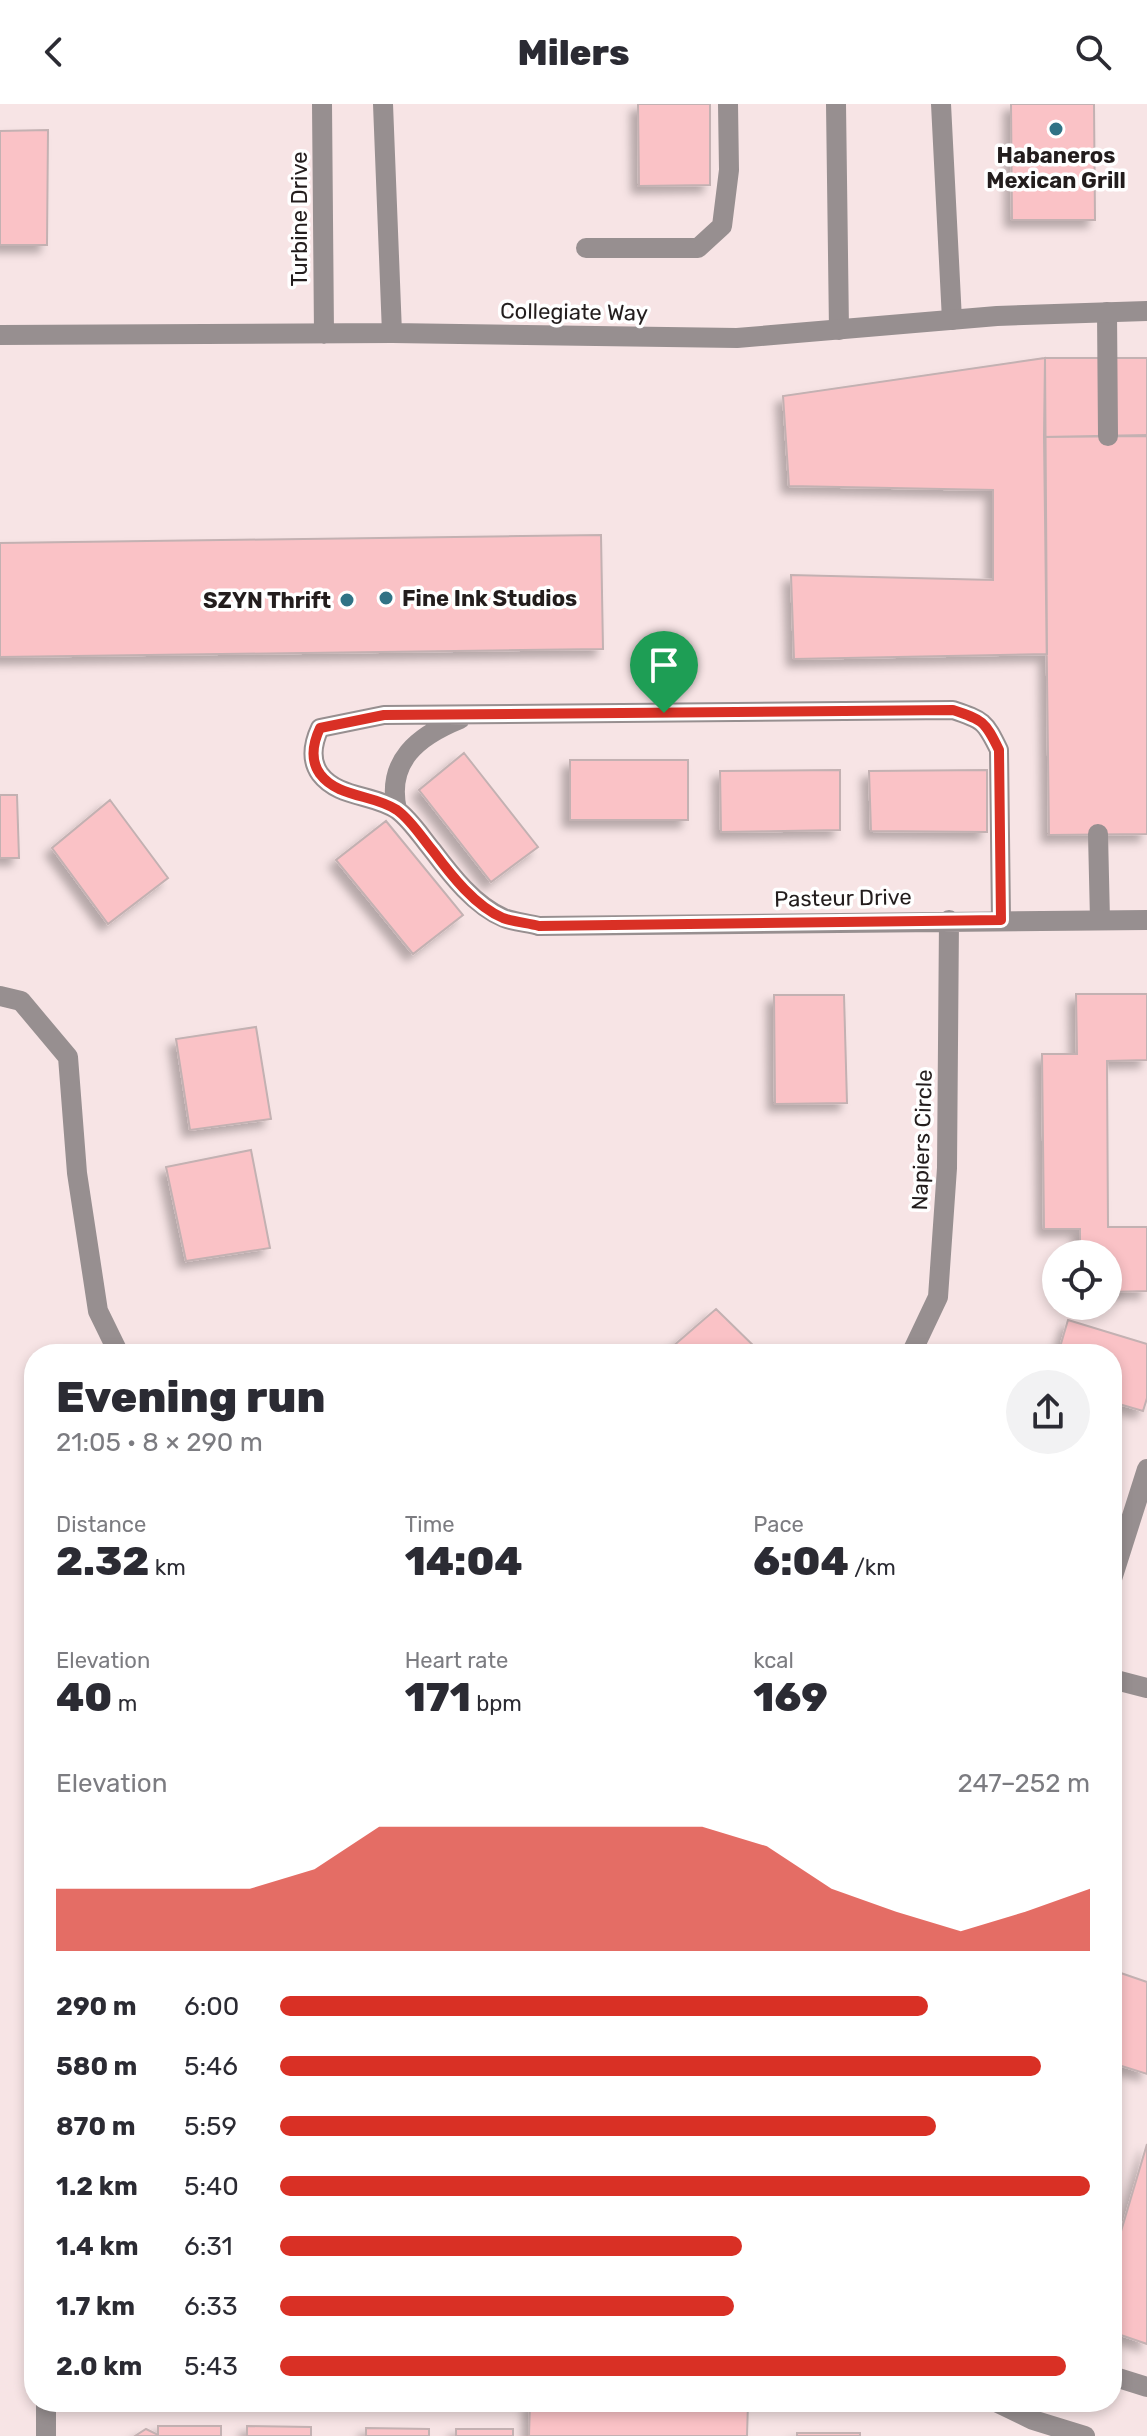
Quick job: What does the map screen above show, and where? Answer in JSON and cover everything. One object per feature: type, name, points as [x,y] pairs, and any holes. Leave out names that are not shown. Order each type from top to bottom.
[{"type":"street","name":"Turbine Drive","points":[[322,104],[324,334]]},
{"type":"street","points":[[383,104],[392,333]]},
{"type":"street","points":[[586,248],[698,248],[722,226],[729,170],[728,104]]},
{"type":"street","points":[[836,104],[839,330]]},
{"type":"street","points":[[941,104],[952,320]]},
{"type":"street","name":"Collegiate Way","points":[[0,335],[392,333],[737,338],[952,320],[1147,311]]},
{"type":"street","points":[[1107,312],[1108,436]]},
{"type":"street","points":[[397,810],[340,790],[321,775],[314,762],[313,742],[320,728],[384,715],[953,710],[980,719],[991,732],[999,750],[1001,920]]},
{"type":"street","points":[[397,810],[393,793],[395,777],[413,747],[433,730],[472,714]]},
{"type":"street","name":"Pasteur Drive","points":[[397,810],[418,831],[450,873],[484,906],[504,918],[539,926],[1147,920]]},
{"type":"street","points":[[1098,834],[1100,920]]},
{"type":"street","name":"Napiers Circle","points":[[916,1344],[938,1297],[947,1168],[949,920]]},
{"type":"street","points":[[0,996],[21,1001],[68,1057],[77,1173],[98,1311],[114,1344]]},
{"type":"street","points":[[1122,1548],[1147,1469]]},
{"type":"street","points":[[1122,1682],[1147,1688]]},
{"type":"street","points":[[1122,2379],[1147,2387]]},
{"type":"street","points":[[46,2412],[46,2436]]},
{"type":"street","points":[[1017,2412],[1085,2436]]},
{"type":"building","points":[[638,104],[710,104],[710,185],[639,186]]},
{"type":"building","points":[[1011,104],[1094,104],[1095,220],[1012,220]]},
{"type":"building","points":[[48,130],[47,245],[0,245],[0,131]]},
{"type":"building","points":[[1045,358],[1047,654],[794,659],[791,575],[993,580],[993,490],[789,486],[783,396]]},
{"type":"building","points":[[1045,358],[1147,358],[1147,436],[1044,437]]},
{"type":"building","points":[[1147,435],[1147,834],[1049,835],[1044,437]]},
{"type":"building","points":[[601,535],[603,649],[0,657],[0,543]]},
{"type":"building","points":[[464,753],[538,847],[491,882],[419,790]]},
{"type":"building","points":[[570,760],[688,760],[688,820],[570,820]]},
{"type":"building","points":[[840,770],[840,830],[721,832],[720,771]]},
{"type":"building","points":[[987,770],[987,832],[871,831],[869,771]]},
{"type":"building","points":[[0,795],[17,795],[19,858],[0,858]]},
{"type":"building","points":[[110,800],[168,878],[108,924],[52,848]]},
{"type":"building","points":[[386,821],[463,915],[413,954],[336,860]]},
{"type":"building","points":[[1076,994],[1147,994],[1147,1060],[1107,1061],[1108,1227],[1147,1227],[1147,1291],[1122,1292],[1122,1240],[1080,1240],[1080,1229],[1044,1229],[1042,1054],[1077,1054]]},
{"type":"building","points":[[774,995],[844,995],[847,1103],[775,1104]]},
{"type":"building","points":[[256,1027],[271,1119],[190,1130],[176,1039]]},
{"type":"building","points":[[251,1150],[270,1248],[186,1261],[166,1167]]},
{"type":"building","points":[[716,1309],[752,1344],[676,1344]]},
{"type":"building","points":[[1068,1320],[1147,1344],[1147,1398],[1143,1411],[1122,1405],[1122,1344],[1061,1344]]},
{"type":"building","points":[[1122,1973],[1147,1982],[1147,2074],[1122,2066]]},
{"type":"building","points":[[1147,2144],[1147,2344],[1122,2335],[1122,2228]]},
{"type":"building","points":[[530,2412],[748,2412],[747,2436],[529,2436]]},
{"type":"building","points":[[158,2426],[221,2426],[221,2436],[135,2436],[146,2429],[158,2435]]},
{"type":"building","points":[[247,2426],[311,2427],[311,2436],[247,2436]]},
{"type":"building","points":[[366,2428],[429,2429],[429,2436],[366,2436]]},
{"type":"building","points":[[456,2429],[513,2429],[513,2436],[456,2436]]},
{"type":"building","points":[[797,2433],[860,2433],[860,2436],[797,2436]]},
{"type":"place","name":"Habaneros Mexican Grill","points":[[1056,129]]},
{"type":"place","name":"Fine Ink Studios","points":[[386,598]]},
{"type":"place","name":"SZYN Thrift","points":[[347,600]]},
{"type":"route","points":[[953,710],[980,719],[991,732],[999,750],[1001,920],[539,926],[504,918],[484,906],[450,873],[418,831],[397,810],[340,790],[321,775],[314,762],[313,742],[320,728],[384,715],[664,713],[953,710]]}]
